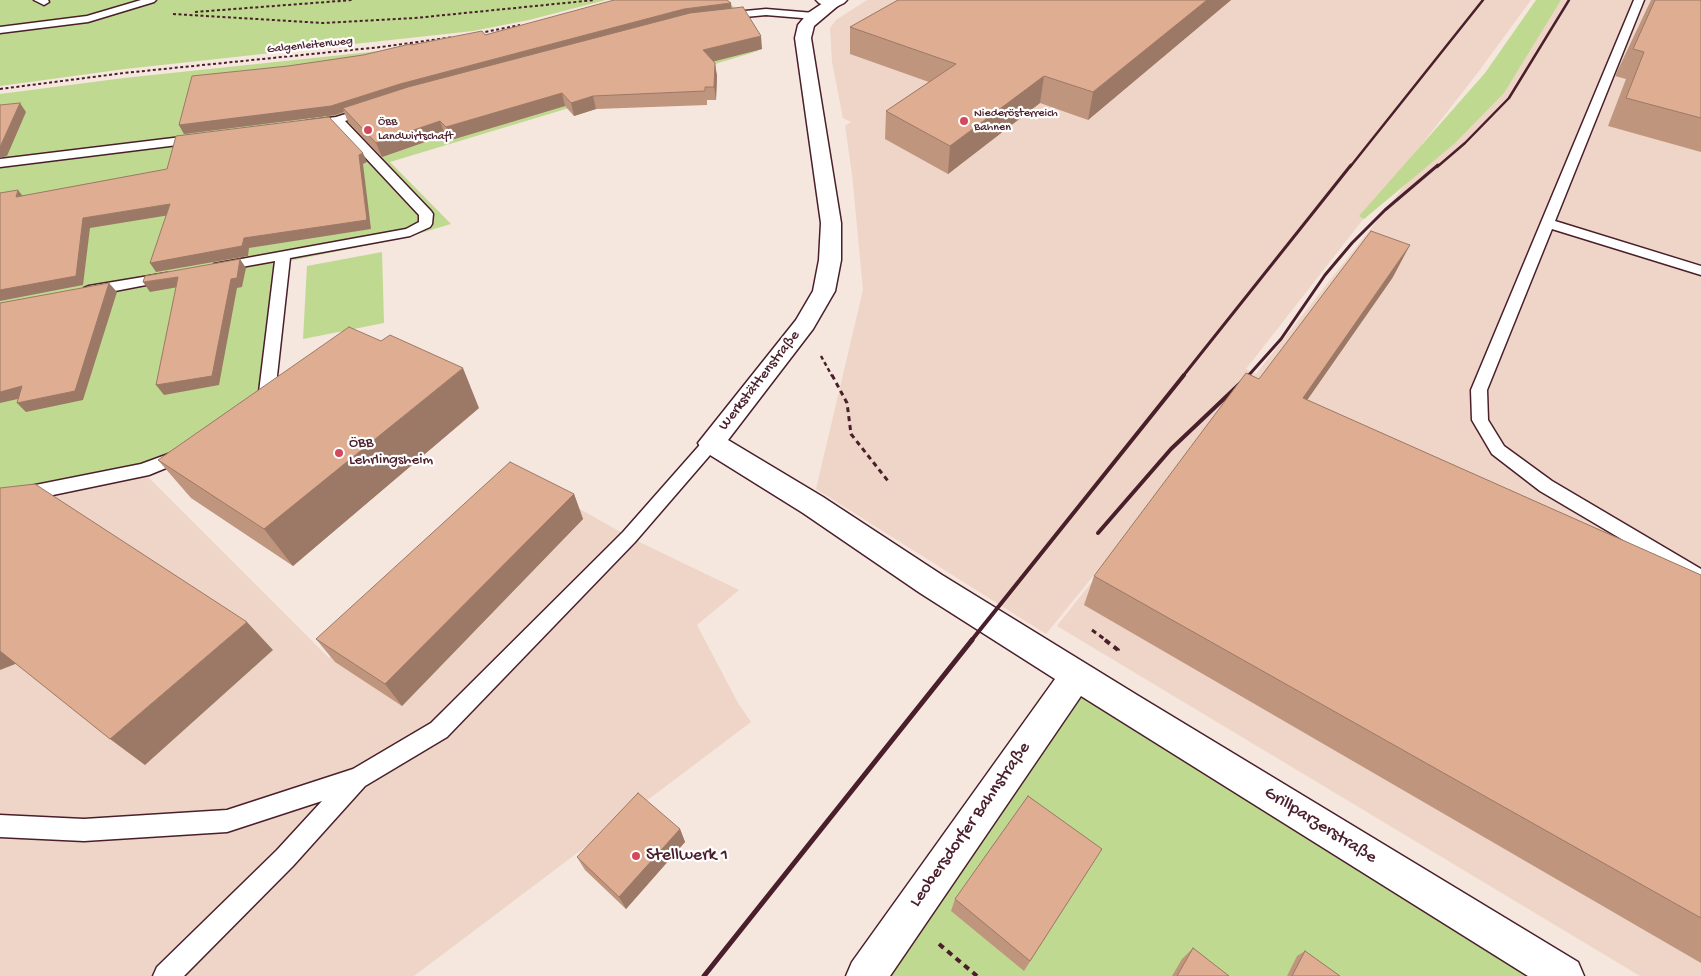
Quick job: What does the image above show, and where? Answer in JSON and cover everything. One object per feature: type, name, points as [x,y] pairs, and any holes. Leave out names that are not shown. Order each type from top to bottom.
[{"type":"street","name":"Werkstättenstraße","points":[[827,5],[806,25],[803,38],[831,223],[830,260],[824,291],[804,324],[711,443],[813,505],[931,584],[1077,675]]},
{"type":"street","name":"Leobersdorfer Bahnstraße","points":[[866,976],[1077,675]]},
{"type":"street","name":"Grillparzerstraße","points":[[1077,675],[1564,976]]},
{"type":"lane","points":[[0,30],[88,19],[151,0]]},
{"type":"lane","points":[[1639,0],[1478,390],[1480,420],[1498,450],[1546,486],[1701,578]]},
{"type":"lane","points":[[708,18],[827,5]]},
{"type":"lane","points":[[302,124],[337,120],[381,106]]},
{"type":"lane","points":[[205,270],[410,232],[426,224],[426,214],[337,120]]},
{"type":"lane","points":[[0,163],[207,137]]},
{"type":"lane","points":[[1548,223],[1701,271]]},
{"type":"lane","points":[[245,412],[267,394],[283,255]]},
{"type":"lane","points":[[78,293],[176,275]]},
{"type":"lane","points":[[0,826],[84,830],[227,821],[359,778],[439,730],[629,537],[711,443]]},
{"type":"lane","points":[[0,499],[144,470],[192,449]]},
{"type":"lane","points":[[166,976],[284,858],[359,778]]},
{"type":"path","points":[[166,15],[354,0]]},
{"type":"path","points":[[173,14],[190,13],[323,23],[415,18],[595,0]]},
{"type":"path","points":[[475,34],[520,25]]},
{"type":"path","name":"Galgenleitenweg","points":[[0,89],[124,73],[381,48],[456,36]]},
{"type":"path","points":[[804,324],[846,403],[851,434],[888,481]]},
{"type":"path","points":[[1092,630],[1118,650]]},
{"type":"shaded area","points":[[867,0],[1531,0],[1476,75],[1246,369],[1256,374],[1551,0],[1701,0],[1701,976],[1640,976],[1057,626],[1215,426],[1046,634],[816,489],[863,290],[852,174],[845,126],[851,122],[843,118],[832,62],[830,28],[836,20]]},
{"type":"shaded area","points":[[145,474],[329,658],[526,478],[629,537],[739,590],[697,625],[738,703],[751,722],[414,976],[0,976],[0,503]]},
{"type":"green space","points":[[0,0],[606,0],[529,20],[473,31],[125,69],[0,86]]},
{"type":"green space","points":[[725,0],[746,17],[759,38],[758,51],[390,162],[451,224],[404,238],[289,261],[275,397],[189,458],[0,503],[0,94],[124,78],[380,51]]},
{"type":"green space","points":[[1536,0],[1561,0],[1504,93],[1454,144],[1364,219],[1359,216],[1485,73]]},
{"type":"green space","points":[[382,252],[384,323],[303,339],[307,266]]},
{"type":"green space","points":[[1077,675],[1564,976],[866,976]]},
{"type":"building","points":[[614,0],[727,0],[731,3],[684,9],[400,84],[331,106],[179,125],[192,76],[288,66],[363,55],[482,31],[485,35]]},
{"type":"building","points":[[898,0],[1207,0],[1093,92],[1044,76],[950,146],[886,111],[956,64],[850,27]]},
{"type":"building","points":[[1655,0],[1701,0],[1701,118],[1626,98],[1644,52],[1633,49]]},
{"type":"building","points":[[743,7],[761,36],[703,50],[715,63],[714,87],[705,87],[705,91],[593,96],[571,103],[562,93],[446,127],[440,121],[376,143],[343,108],[408,87],[690,13]]},
{"type":"building","points":[[20,103],[0,147],[0,105]]},
{"type":"building","points":[[329,117],[363,153],[359,155],[367,220],[244,238],[242,246],[150,263],[170,204],[83,218],[76,276],[0,290],[0,193],[18,190],[16,197],[167,169],[176,136]]},
{"type":"building","points":[[1371,231],[1410,245],[1303,398],[1701,575],[1701,918],[1094,576],[1246,373],[1259,379]]},
{"type":"building","points":[[240,259],[237,278],[231,279],[212,376],[156,385],[178,277],[143,282],[145,276]]},
{"type":"building","points":[[109,283],[75,391],[17,403],[22,386],[0,392],[0,303]]},
{"type":"building","points":[[349,327],[381,341],[390,335],[463,368],[264,529],[158,460]]},
{"type":"building","points":[[510,462],[574,494],[385,684],[316,639]]},
{"type":"building","points":[[35,484],[247,622],[110,739],[0,651],[0,488]]},
{"type":"building","name":"Stellwerk 1","points":[[638,793],[680,829],[619,897],[577,857]]},
{"type":"building","points":[[1028,796],[1102,849],[1030,961],[955,899]]},
{"type":"building","points":[[1193,948],[1229,976],[1177,976]]},
{"type":"building","points":[[1305,951],[1340,976],[1292,976]]},
{"type":"railway","points":[[1350,167],[1483,0]]},
{"type":"railway","points":[[1437,167],[1465,143],[1509,98],[1569,0]]},
{"type":"railway","points":[[1183,376],[1351,165]]},
{"type":"railway","points":[[1248,376],[1281,339],[1325,275],[1352,243],[1385,210],[1438,165]]},
{"type":"railway","points":[[971,641],[1184,375]]},
{"type":"railway","points":[[1098,533],[1171,449],[1248,376]]},
{"type":"railway","points":[[704,976],[972,640]]},
{"type":"place","name":"Niederösterreich Bahnen","points":[[964,121]]},
{"type":"place","name":"ÖBB Landwirtschaft","points":[[368,130]]},
{"type":"place","name":"ÖBB Lehrlingsheim","points":[[339,453]]},
{"type":"place","name":"Stellwerk 1","points":[[636,856]]}]
